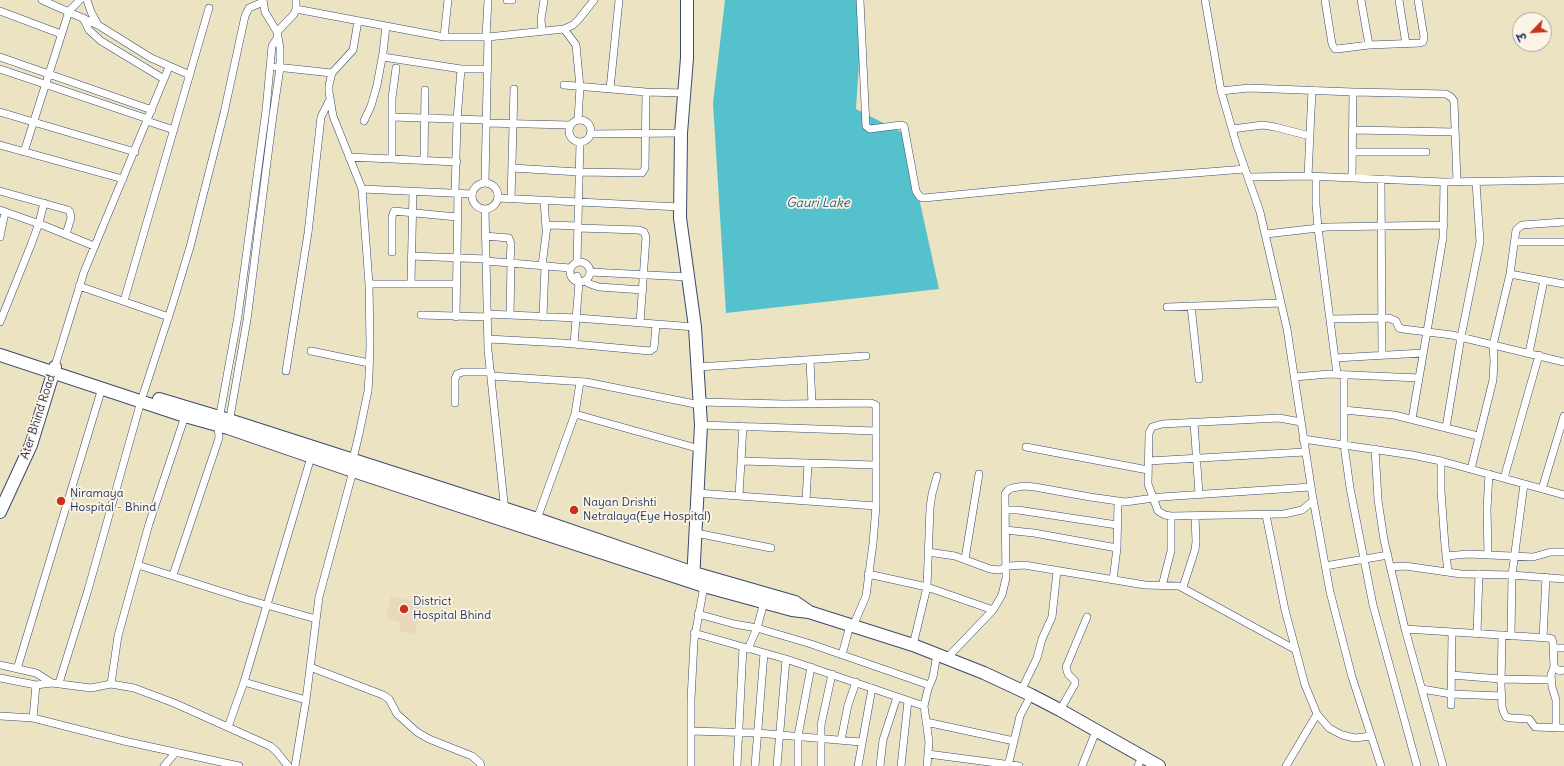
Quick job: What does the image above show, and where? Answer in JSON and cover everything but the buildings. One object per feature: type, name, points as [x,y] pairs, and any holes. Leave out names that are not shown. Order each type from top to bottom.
[{"type":"highway","points":[[687,0],[687,44],[681,133],[680,207],[682,235],[695,327],[700,403],[701,425],[696,533],[697,580]]},
{"type":"highway","points":[[1,352],[142,398],[224,422],[352,467],[506,515],[764,602],[792,610],[809,612],[913,645],[984,673],[1026,693],[1060,710],[1096,731],[1140,761],[1159,766]]},
{"type":"highway","points":[[54,369],[102,388],[142,398],[185,416],[224,422],[311,457],[352,467]]},
{"type":"highway","name":"Ater Bhind Road","points":[[0,512],[31,445],[54,369]]},
{"type":"highway","points":[[506,515],[537,519],[697,580],[795,602],[809,612]]},
{"type":"street","points":[[42,0],[90,21],[136,55],[166,73],[189,80]]},
{"type":"street","points":[[24,152],[69,11],[80,0]]},
{"type":"street","points":[[87,0],[91,12],[89,30],[101,41],[136,55],[166,73]]},
{"type":"street","points":[[248,0],[261,2]]},
{"type":"street","points":[[224,422],[272,46],[277,35],[296,9],[296,0]]},
{"type":"street","points":[[444,37],[448,0]]},
{"type":"street","points":[[485,182],[488,0]]},
{"type":"street","points":[[507,0],[512,0]]},
{"type":"street","points":[[542,31],[541,19],[544,0]]},
{"type":"street","points":[[296,9],[444,37],[487,37],[564,29],[579,19],[594,0]]},
{"type":"street","points":[[610,89],[620,0]]},
{"type":"street","points":[[860,0],[865,123],[870,129],[901,125],[904,126],[916,191],[920,197],[924,198],[1245,168]]},
{"type":"street","points":[[1204,0],[1221,91],[1232,129],[1256,196],[1287,329],[1313,501],[1325,566],[1346,655],[1381,766]]},
{"type":"street","points":[[1325,0],[1332,44],[1335,49],[1369,45],[1420,44],[1423,42],[1424,37],[1418,0]]},
{"type":"street","points":[[1361,0],[1369,45]]},
{"type":"street","points":[[1399,0],[1406,44]]},
{"type":"street","points":[[173,576],[224,422],[247,320],[272,115],[280,68],[280,48],[277,35],[261,2]]},
{"type":"street","points":[[55,683],[88,590],[142,398],[190,247],[227,101],[245,16],[249,8],[261,2]]},
{"type":"street","points":[[124,301],[209,8]]},
{"type":"street","points":[[0,11],[61,34]]},
{"type":"street","points":[[295,766],[306,700],[319,597],[352,467],[368,391],[369,284],[362,188],[333,116],[329,101],[329,85],[332,73],[353,50],[358,21]]},
{"type":"street","points":[[364,121],[374,96],[383,57],[386,26]]},
{"type":"street","points":[[564,29],[576,45],[580,86],[578,120]]},
{"type":"street","points":[[0,57],[152,110]]},
{"type":"street","points":[[383,57],[461,69],[488,69]]},
{"type":"street","points":[[270,67],[332,73]]},
{"type":"street","points":[[392,159],[393,88],[396,68]]},
{"type":"street","points":[[0,69],[174,130]]},
{"type":"street","points":[[456,317],[457,120],[461,69]]},
{"type":"street","points":[[54,369],[79,286],[94,246],[135,152],[166,73]]},
{"type":"street","points":[[564,85],[684,94]]},
{"type":"street","points":[[1221,91],[1250,88],[1446,94],[1454,101],[1457,182]]},
{"type":"street","points":[[511,199],[514,89]]},
{"type":"street","points":[[424,90],[424,160]]},
{"type":"street","points":[[1308,176],[1312,90]]},
{"type":"street","points":[[512,168],[579,172],[642,173],[645,168],[646,92]]},
{"type":"street","points":[[1352,92],[1352,178]]},
{"type":"street","points":[[286,371],[308,233],[321,117],[329,101]]},
{"type":"street","points":[[0,112],[135,152]]},
{"type":"street","points":[[392,117],[570,125],[578,120],[584,121],[589,125],[590,134],[587,140],[575,142],[570,137],[568,131],[570,125]]},
{"type":"street","points":[[1232,129],[1263,125],[1275,126],[1310,136]]},
{"type":"street","points":[[1353,130],[1455,132]]},
{"type":"street","points":[[590,134],[681,133]]},
{"type":"street","points":[[574,344],[578,318],[577,272],[580,142]]},
{"type":"street","points":[[0,145],[123,179]]},
{"type":"street","points":[[1352,152],[1426,152]]},
{"type":"street","points":[[349,157],[457,162]]},
{"type":"street","points":[[1248,177],[1308,176],[1444,182],[1564,180]]},
{"type":"street","points":[[1316,177],[1318,228],[1335,358],[1340,375],[1344,410],[1344,444],[1350,488],[1373,605],[1417,766]]},
{"type":"street","points":[[1381,179],[1382,354]]},
{"type":"street","points":[[485,182],[495,187],[498,194],[498,198],[494,205],[485,209],[475,204],[472,194],[477,184],[485,182]]},
{"type":"street","points":[[1412,419],[1426,333],[1442,251],[1444,225],[1444,182]]},
{"type":"street","points":[[1446,428],[1461,337],[1480,242],[1476,182]]},
{"type":"street","points":[[362,188],[472,194]]},
{"type":"street","points":[[0,190],[65,209],[70,212],[71,218],[66,234]]},
{"type":"street","points":[[411,284],[413,191]]},
{"type":"street","points":[[498,198],[680,207]]},
{"type":"street","points":[[543,317],[546,228],[544,200]]},
{"type":"street","points":[[0,322],[39,224],[44,203]]},
{"type":"street","points":[[485,209],[488,339],[506,515]]},
{"type":"street","points":[[0,237],[2,211],[66,234],[94,246]]},
{"type":"street","points":[[392,252],[392,214],[396,211],[457,217]]},
{"type":"street","points":[[1471,469],[1493,380],[1493,345],[1510,274],[1516,230],[1522,225],[1564,222]]},
{"type":"street","points":[[546,228],[551,225],[642,230],[646,237],[640,324]]},
{"type":"street","points":[[1266,234],[1318,228],[1444,225]]},
{"type":"street","points":[[485,236],[509,238],[511,244],[510,315]]},
{"type":"street","points":[[1515,242],[1564,242]]},
{"type":"street","points":[[411,256],[486,260],[544,266],[577,272],[688,277]]},
{"type":"street","points":[[577,272],[581,261],[586,264],[590,272]]},
{"type":"street","points":[[577,272],[590,284],[599,287],[643,290]]},
{"type":"street","points":[[1510,274],[1564,284]]},
{"type":"street","points":[[1529,353],[1544,280]]},
{"type":"street","points":[[369,284],[456,284]]},
{"type":"street","points":[[79,286],[169,317]]},
{"type":"street","points":[[1167,307],[1281,303]]},
{"type":"street","points":[[1191,306],[1199,379]]},
{"type":"street","points":[[421,316],[456,317],[510,315],[578,318],[640,324],[695,327]]},
{"type":"street","points":[[1330,319],[1382,317],[1393,319],[1399,328],[1461,337],[1564,362]]},
{"type":"street","points":[[488,339],[574,344],[650,351],[654,348],[656,325]]},
{"type":"street","points":[[311,351],[369,363]]},
{"type":"street","points":[[1335,358],[1382,354],[1423,353]]},
{"type":"street","points":[[698,367],[810,361],[866,356]]},
{"type":"street","points":[[1504,478],[1538,356]]},
{"type":"street","points":[[810,361],[812,404]]},
{"type":"street","points":[[455,403],[455,379],[457,374],[491,374],[617,387],[700,403],[874,404],[876,408],[876,506],[873,543],[864,602],[852,625],[842,655]]},
{"type":"street","points":[[1295,377],[1314,374],[1419,378]]},
{"type":"street","points":[[537,519],[575,414],[580,382]]},
{"type":"street","points":[[18,669],[102,388]]},
{"type":"street","points":[[1344,410],[1394,415],[1478,436]]},
{"type":"street","points":[[575,414],[700,449]]},
{"type":"street","points":[[111,684],[118,636],[162,481],[185,416]]},
{"type":"street","points":[[1542,489],[1564,416]]},
{"type":"street","points":[[1301,422],[1283,418],[1162,424],[1152,427],[1149,433],[1148,484],[1158,511],[1165,515],[1171,516],[1284,514],[1306,508],[1313,501]]},
{"type":"street","points":[[1194,423],[1199,494]]},
{"type":"street","points":[[701,425],[876,431]]},
{"type":"street","points":[[739,496],[743,426]]},
{"type":"street","points":[[1304,439],[1344,444],[1442,461],[1564,495]]},
{"type":"street","points":[[1026,447],[1148,470]]},
{"type":"street","points":[[1375,449],[1378,500],[1390,567],[1405,629],[1443,766]]},
{"type":"street","points":[[1148,461],[1306,452]]},
{"type":"street","points":[[228,727],[244,682],[311,457]]},
{"type":"street","points":[[741,461],[876,465]]},
{"type":"street","points":[[1442,461],[1441,492],[1448,572]]},
{"type":"street","points":[[806,501],[808,463]]},
{"type":"street","points":[[965,559],[979,474]]},
{"type":"street","points":[[1488,555],[1487,509],[1490,474]]},
{"type":"street","points":[[913,645],[927,588],[931,502],[937,476]]},
{"type":"street","points":[[1511,636],[1512,575],[1524,484]]},
{"type":"street","points":[[927,766],[929,742],[924,706],[929,685],[942,656],[993,610],[1002,595],[1005,586],[1005,510],[1006,494],[1008,490],[1024,486],[1118,502],[1199,494],[1311,487]]},
{"type":"street","points":[[697,493],[876,506]]},
{"type":"street","points":[[1113,580],[1118,502]]},
{"type":"street","points":[[1005,510],[1018,510],[1117,525]]},
{"type":"street","points":[[1266,515],[1282,595],[1296,650],[1308,694],[1317,714],[1329,728],[1342,735],[1355,738],[1371,736]]},
{"type":"street","points":[[1162,586],[1171,551],[1171,516]]},
{"type":"street","points":[[1183,587],[1195,550],[1196,516]]},
{"type":"street","points":[[1005,530],[1034,532],[1116,548]]},
{"type":"street","points":[[696,533],[771,548]]},
{"type":"street","points":[[928,552],[965,559],[990,569],[1000,570],[1024,565],[1145,585],[1183,587],[1296,650]]},
{"type":"street","points":[[1446,556],[1468,554],[1537,556],[1551,552],[1564,552]]},
{"type":"street","points":[[1325,566],[1388,555]]},
{"type":"street","points":[[138,565],[266,606],[316,619]]},
{"type":"street","points":[[1390,567],[1405,566],[1448,572],[1564,579]]},
{"type":"street","points":[[1008,765],[1026,693],[1042,639],[1052,617],[1057,571]]},
{"type":"street","points":[[868,574],[927,588],[993,610]]},
{"type":"street","points":[[1477,634],[1479,574]]},
{"type":"street","points":[[1543,638],[1546,577]]},
{"type":"street","points":[[691,766],[694,633],[698,614],[697,580]]},
{"type":"street","points":[[737,766],[738,732],[745,648],[757,628],[764,602]]},
{"type":"street","points":[[698,614],[734,624],[757,628],[929,685]]},
{"type":"street","points":[[1060,710],[1075,684],[1075,681],[1068,674],[1066,667],[1087,617]]},
{"type":"street","points":[[1405,629],[1552,639],[1554,667],[1551,680],[1556,700],[1556,728]]},
{"type":"street","points":[[1451,705],[1452,632]]},
{"type":"street","points":[[694,633],[786,659],[924,706]]},
{"type":"street","points":[[1502,635],[1502,707],[1506,717],[1529,719],[1535,727],[1564,728]]},
{"type":"street","points":[[1553,648],[1564,648]]},
{"type":"street","points":[[755,766],[764,653]]},
{"type":"street","points":[[777,766],[786,659]]},
{"type":"street","points":[[0,665],[36,673],[55,683]]},
{"type":"street","points":[[310,667],[383,695],[389,699],[397,714],[417,732],[429,739],[472,756],[480,763],[481,766]]},
{"type":"street","points":[[798,766],[798,736],[811,667]]},
{"type":"street","points":[[1554,667],[1564,670]]},
{"type":"street","points":[[821,766],[822,718],[832,674]]},
{"type":"street","points":[[1452,675],[1501,679],[1551,680]]},
{"type":"street","points":[[0,678],[36,685],[55,683],[91,688],[111,684],[128,686],[174,703],[270,746],[288,766]]},
{"type":"street","points":[[244,682],[306,700]]},
{"type":"street","points":[[841,740],[848,705],[856,682]]},
{"type":"street","points":[[33,718],[36,685]]},
{"type":"street","points":[[858,766],[861,742],[872,688]]},
{"type":"street","points":[[1422,689],[1451,694],[1502,696]]},
{"type":"street","points":[[880,766],[883,740],[897,697]]},
{"type":"street","points":[[901,766],[908,701]]},
{"type":"street","points":[[1286,766],[1317,714]]},
{"type":"street","points":[[0,716],[33,718],[71,729],[239,766]]},
{"type":"street","points":[[926,722],[1014,741]]},
{"type":"street","points":[[691,731],[779,734],[861,742]]},
{"type":"street","points":[[1082,766],[1096,731]]},
{"type":"street","points":[[164,766],[176,752]]},
{"type":"street","points":[[928,754],[1019,766]]},
{"type":"shaded area","name":"District Hospital Bhind","points":[[391,596],[421,603],[420,615],[414,635],[399,631],[401,623],[386,618]]},
{"type":"water","name":"Gauri Lake","points":[[725,0],[863,0],[856,109],[905,134],[939,289],[726,313],[713,103]]},
{"type":"place","name":"Niramaya Hospital - Bhind","points":[[61,501]]},
{"type":"place","name":"Nayan Drishti Netralaya(Eye Hospital)","points":[[574,510]]},
{"type":"place","name":"District Hospital Bhind","points":[[404,609]]}]
